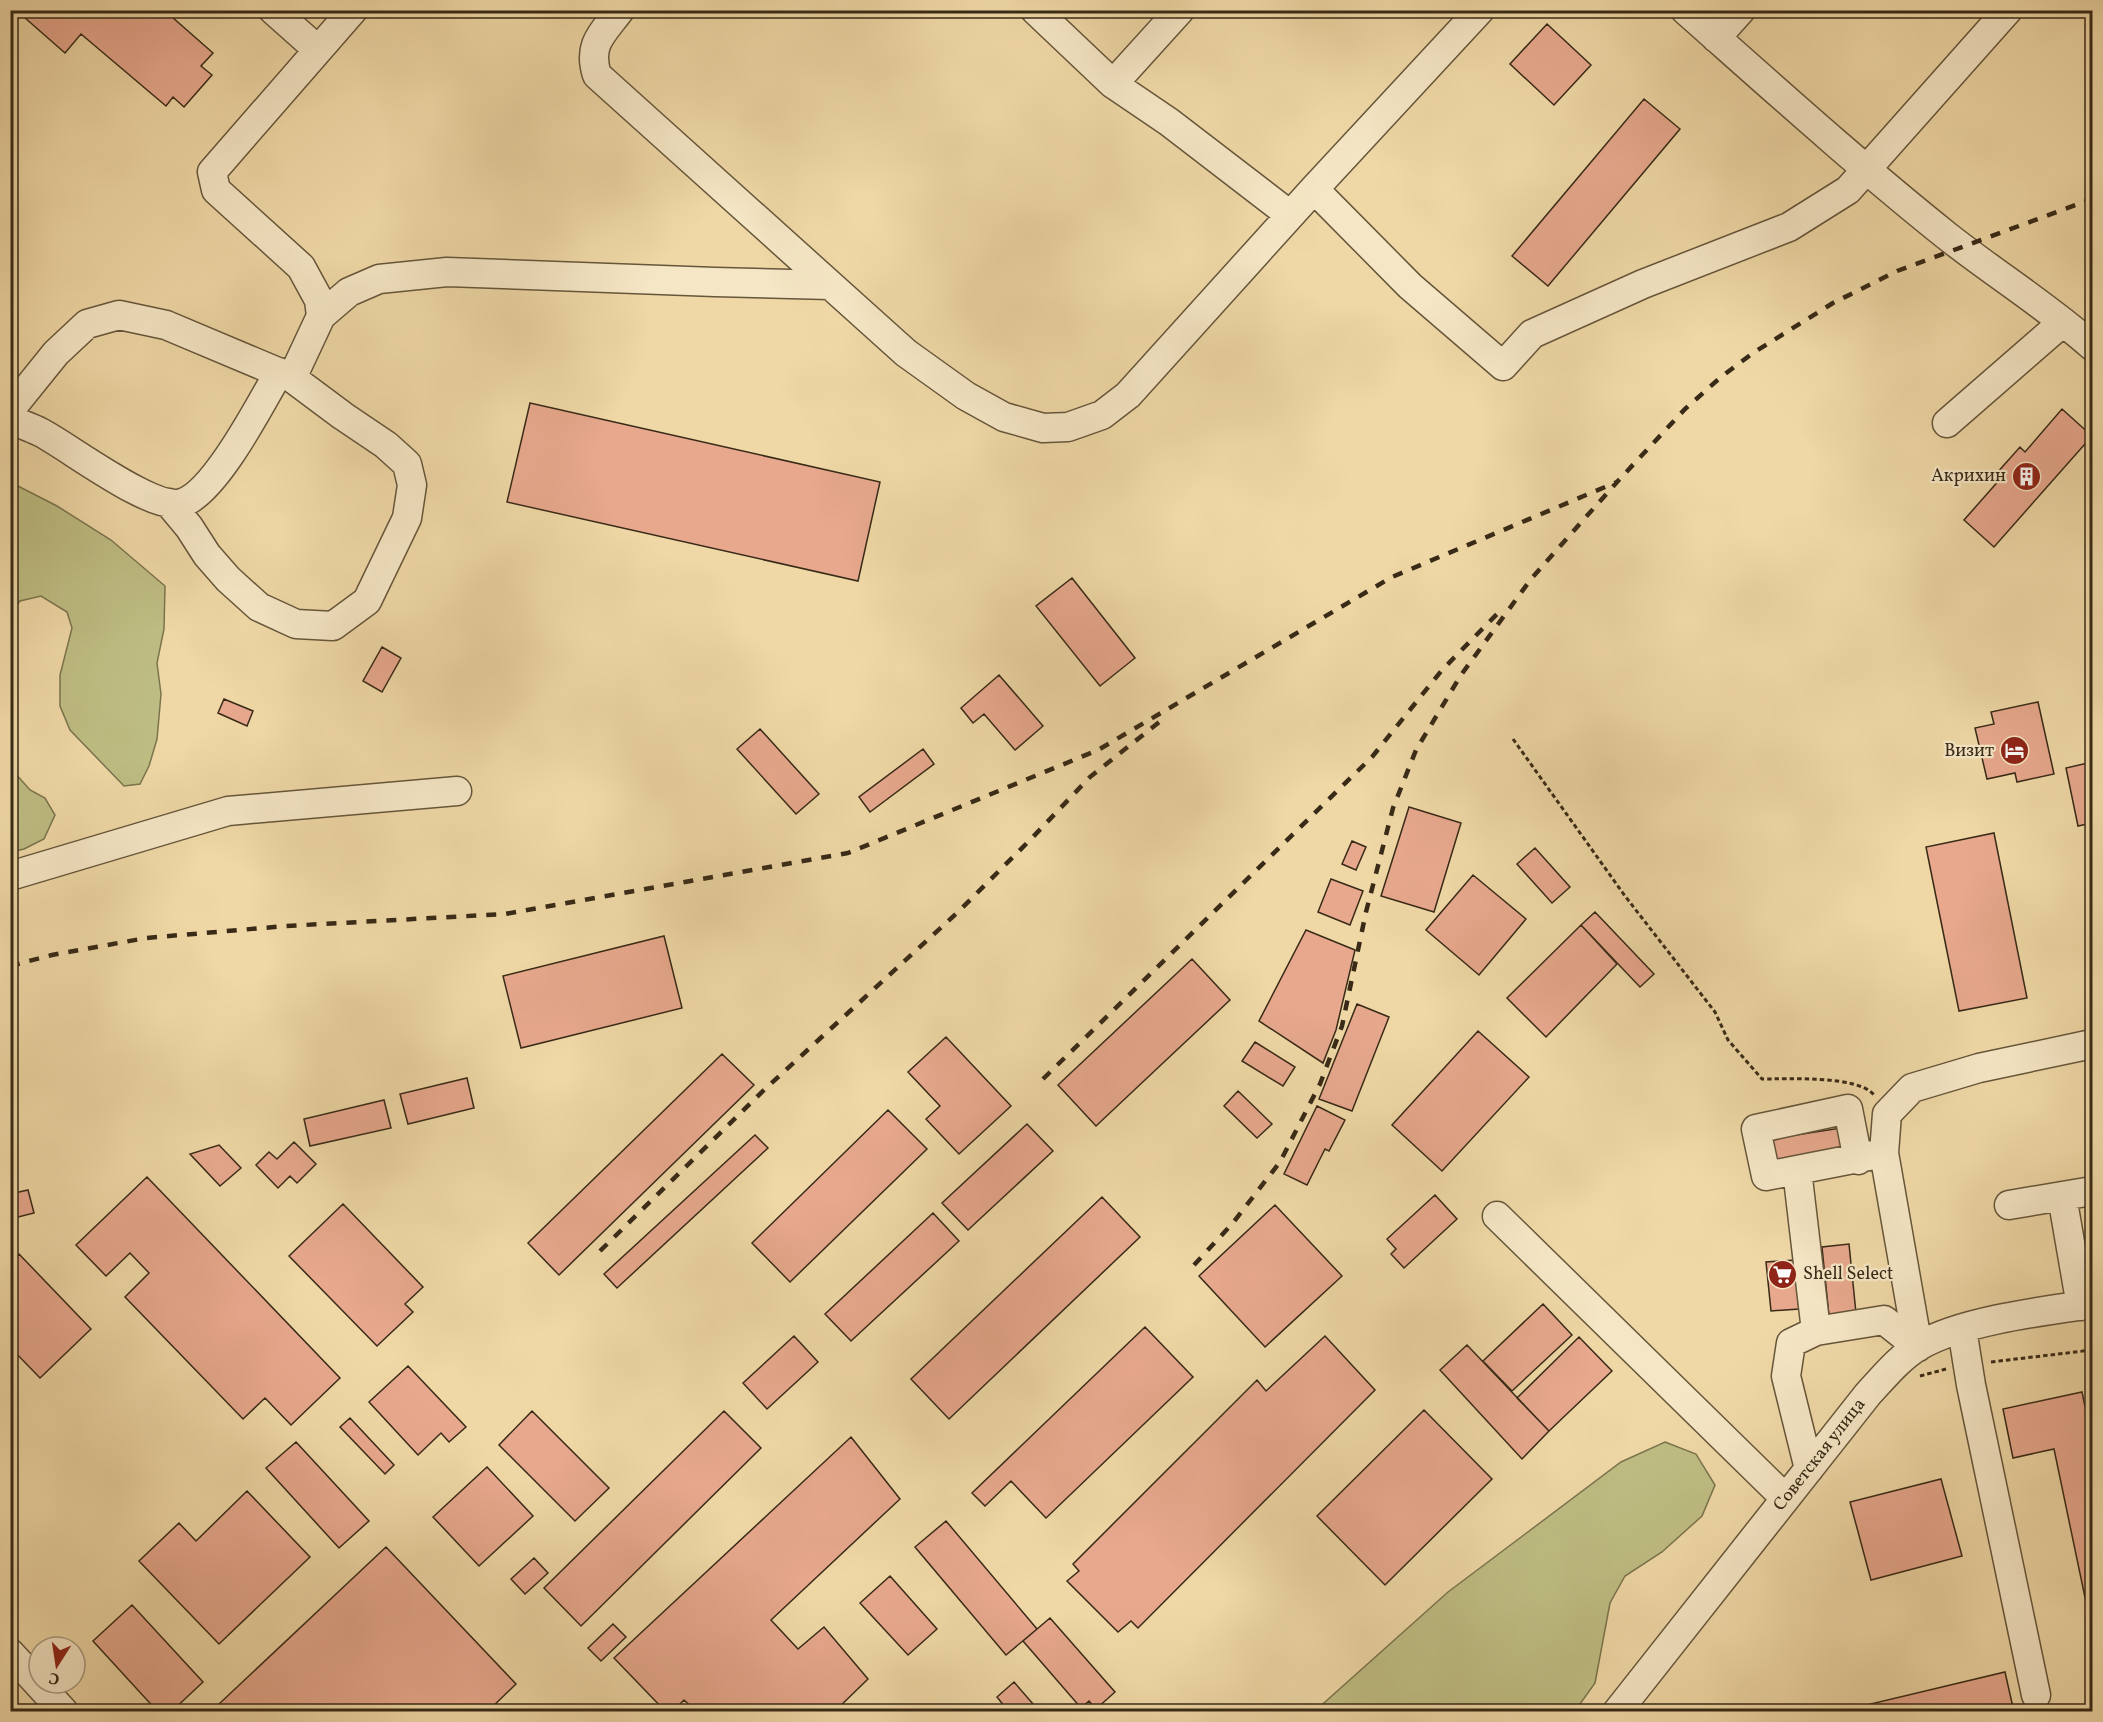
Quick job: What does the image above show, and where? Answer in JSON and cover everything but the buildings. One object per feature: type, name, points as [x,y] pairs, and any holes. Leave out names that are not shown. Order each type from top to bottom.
[{"type":"street","points":[[273,10],[318,50]]},
{"type":"street","points":[[321,316],[319,300],[301,267],[216,190],[212,172],[353,10]]},
{"type":"street","points":[[620,10],[596,42],[592,61],[597,75],[906,353],[966,396],[1004,417],[1043,428],[1068,427],[1102,415],[1128,395],[1290,215],[1480,10]]},
{"type":"street","points":[[1035,10],[1113,84],[1169,122],[1290,215]]},
{"type":"street","points":[[1113,84],[1180,10]]},
{"type":"street","points":[[1685,10],[1866,170],[1961,247],[2092,346]]},
{"type":"street","points":[[1716,38],[1742,10]]},
{"type":"street","points":[[1314,189],[1410,286],[1503,366],[1532,334],[1643,284],[1789,227],[1848,190],[2008,10]]},
{"type":"street","points":[[10,419],[41,432],[142,494],[169,503],[181,503],[199,493],[225,461],[286,375],[321,316],[349,292],[379,279],[447,272],[830,285]]},
{"type":"street","points":[[10,410],[56,353],[87,324],[118,315],[166,325],[286,375],[386,445],[407,464],[412,485],[407,518],[367,601],[333,626],[296,624],[259,607],[228,579],[207,555],[189,527],[169,503]]},
{"type":"street","points":[[1947,423],[2063,322]]},
{"type":"street","points":[[10,876],[228,811],[458,790]]},
{"type":"street","points":[[1871,1156],[1887,1114],[1912,1088],[1978,1068],[2092,1044]]},
{"type":"street","points":[[1871,1156],[1766,1176],[1756,1129],[1848,1109],[1871,1156],[1918,1347]]},
{"type":"street","points":[[1797,1170],[1816,1331]]},
{"type":"street","points":[[2009,1205],[2092,1191]]},
{"type":"street","points":[[2062,1196],[2087,1305]]},
{"type":"street","points":[[1497,1216],[1785,1498]]},
{"type":"street","name":"Советская улица","points":[[1617,1712],[1868,1394],[1903,1357],[1936,1337],[1962,1329],[2087,1305]]},
{"type":"street","points":[[1809,1469],[1786,1376],[1791,1343],[1816,1331],[1884,1320],[1918,1347]]},
{"type":"street","points":[[1962,1329],[2036,1695]]},
{"type":"street","points":[[10,1653],[64,1712]]},
{"type":"path","points":[[1514,739],[1625,896],[1716,1012],[1728,1040],[1762,1079],[1839,1081],[1869,1090],[1887,1114]]},
{"type":"path","points":[[1968,1364],[2092,1350]]},
{"type":"shaded area","points":[[11,484],[57,506],[111,540],[165,586],[164,629],[157,663],[161,694],[157,739],[149,766],[140,784],[124,786],[70,730],[60,706],[60,675],[72,628],[67,612],[41,596],[20,601],[11,612]]},
{"type":"shaded area","points":[[11,755],[14,772],[30,790],[45,798],[55,815],[44,839],[24,849],[11,852]]},
{"type":"shaded area","points":[[1665,1442],[1696,1454],[1715,1485],[1702,1516],[1662,1552],[1625,1576],[1610,1603],[1595,1683],[1575,1711],[1315,1711],[1448,1592],[1621,1462]]},
{"type":"railway","points":[[1194,1265],[1232,1224],[1280,1162],[1320,1084],[1342,1026],[1366,912],[1393,808],[1416,750],[1461,675],[1531,579],[1685,409],[1721,377],[1753,353],[1833,303],[1897,271],[2092,199]]},
{"type":"railway","points":[[10,966],[52,955],[146,938],[286,926],[505,914],[848,853],[1098,750],[1392,577],[1617,482]]},
{"type":"railway","points":[[1043,1079],[1372,757],[1442,670],[1500,611]]},
{"type":"railway","points":[[600,1251],[765,1089],[958,912],[1090,777],[1163,719]]},
{"type":"place","name":"Акрихин","points":[[2027,476]]},
{"type":"place","name":"Визит","points":[[2015,751]]},
{"type":"place","name":"Shell Select","points":[[1782,1274]]}]
